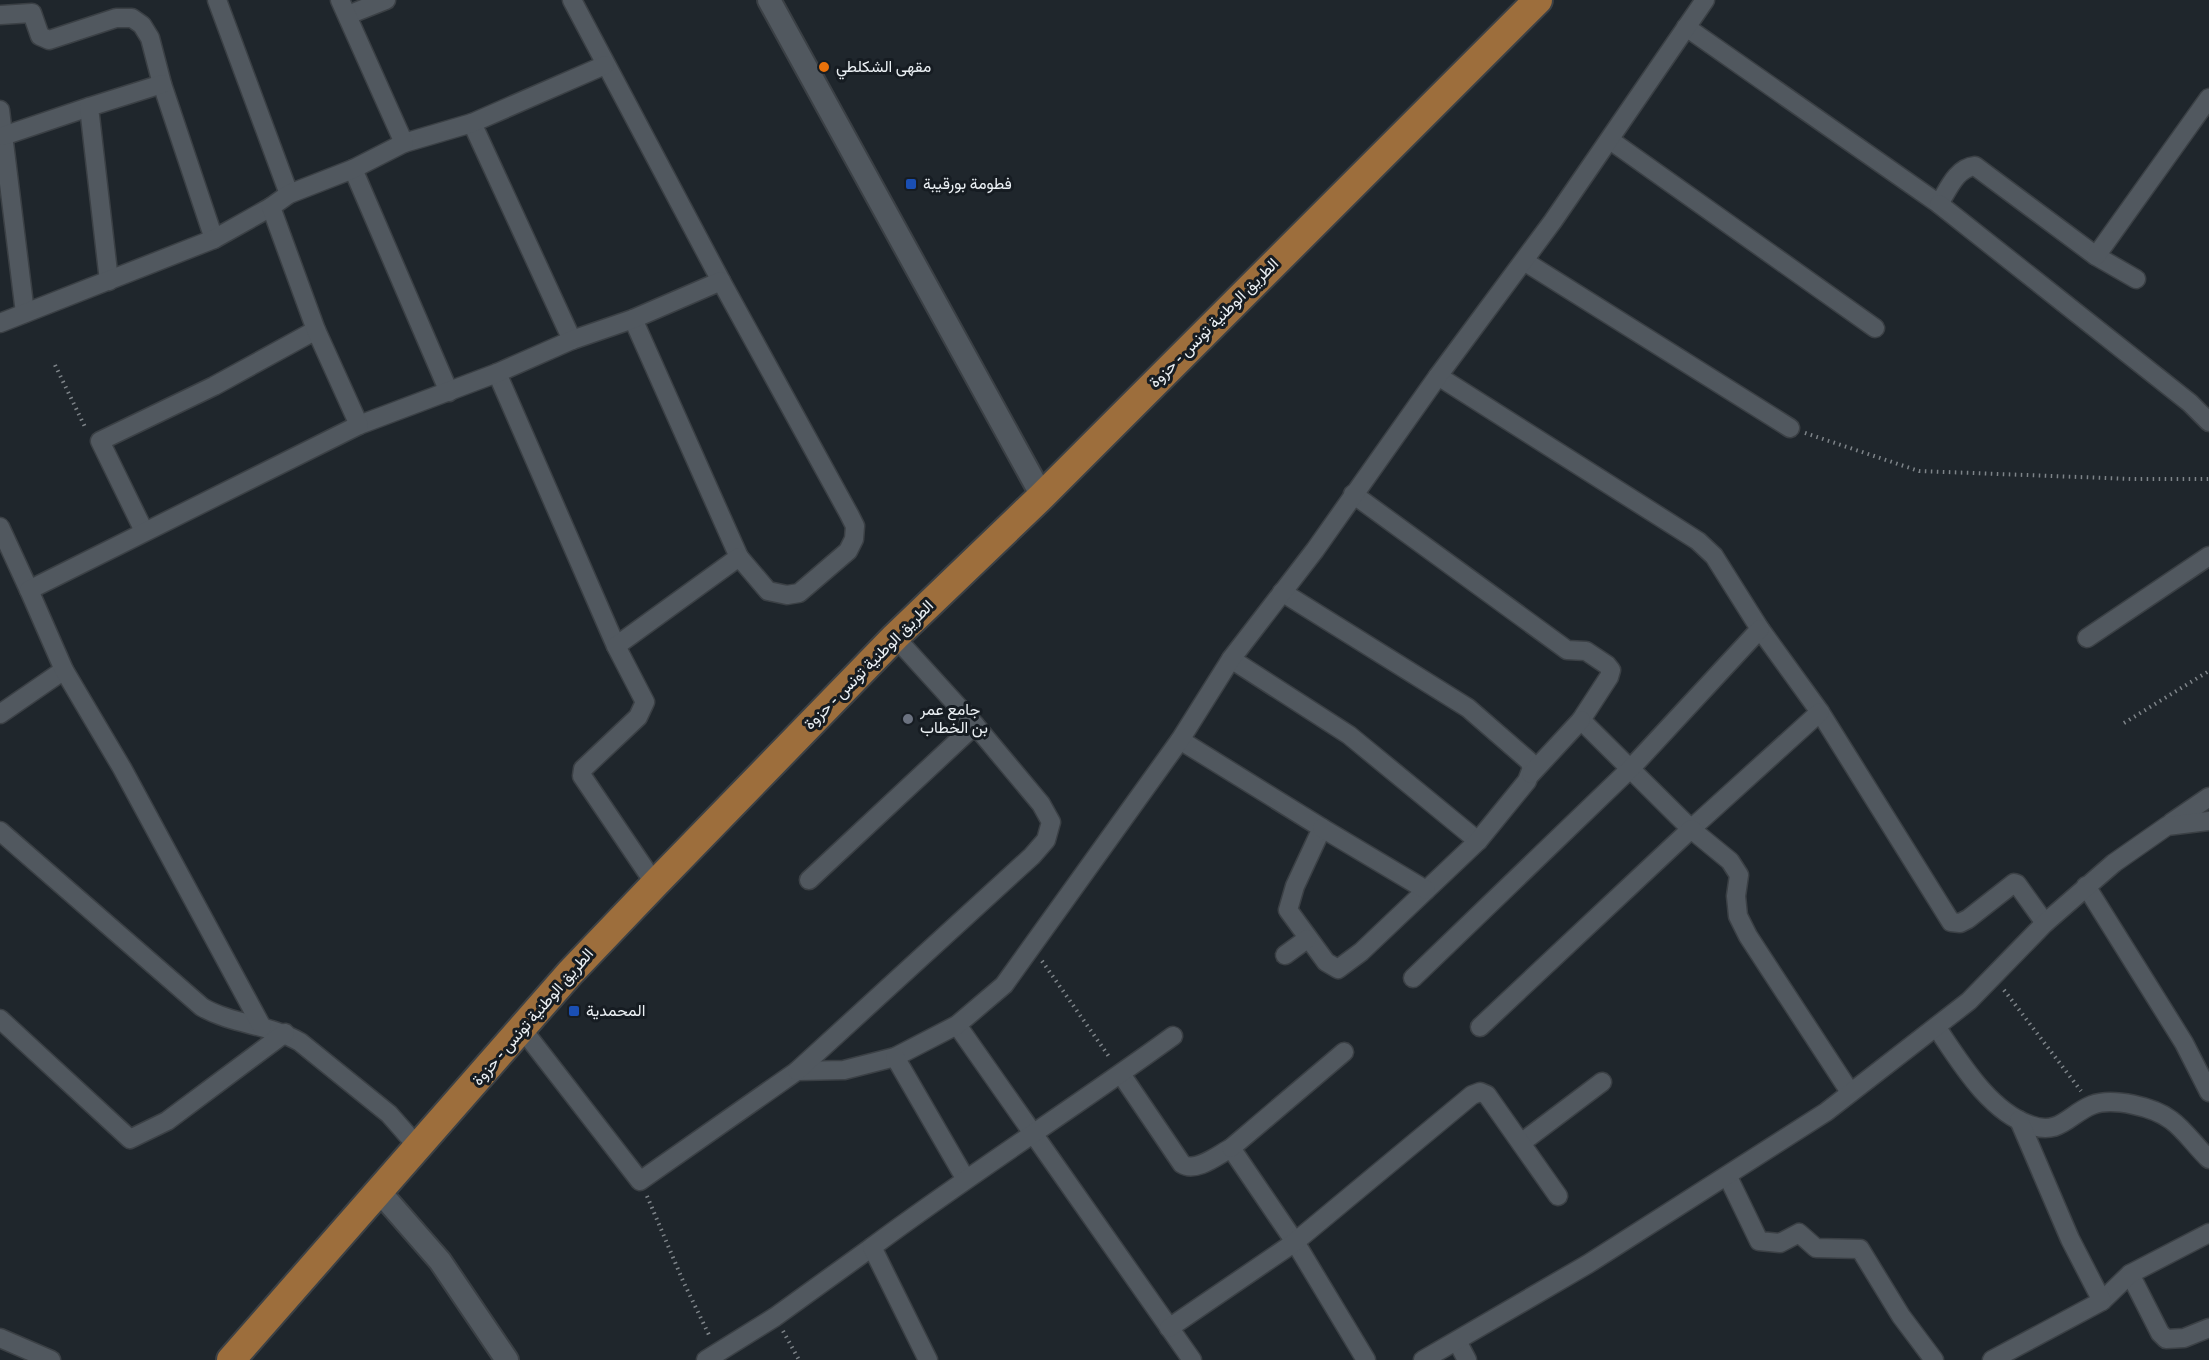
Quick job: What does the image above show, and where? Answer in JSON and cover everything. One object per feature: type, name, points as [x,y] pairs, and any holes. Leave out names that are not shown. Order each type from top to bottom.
[{"type":"main road","name":"الطريق الوطنية تونس - حزوة","points":[[231,1360],[523,1030],[570,973],[655,884],[896,636],[1042,496],[1538,0]]},
{"type":"street","points":[[217,0],[289,194]]},
{"type":"street","points":[[386,0],[344,7],[404,143]]},
{"type":"street","points":[[572,0],[721,281],[855,526],[854,539],[848,551],[798,593],[787,595],[768,591],[739,557],[633,319]]},
{"type":"street","points":[[769,0],[1042,496]]},
{"type":"street","points":[[797,1071],[844,1070],[895,1057],[957,1025],[1004,985],[1180,740],[1231,659],[1315,550],[1438,376],[1524,261],[1705,0]]},
{"type":"street","points":[[0,15],[32,13],[40,36],[49,40],[116,18],[132,18],[142,25],[150,38],[162,84],[214,239]]},
{"type":"street","points":[[1686,27],[1939,204],[2190,403],[2209,422]]},
{"type":"street","points":[[0,323],[214,239],[271,207],[289,194],[353,169],[404,143],[472,123],[605,64]]},
{"type":"street","points":[[3,136],[162,84]]},
{"type":"street","points":[[2096,256],[2209,98]]},
{"type":"street","points":[[89,107],[109,281]]},
{"type":"street","points":[[0,110],[8,227],[25,313]]},
{"type":"street","points":[[472,123],[572,340]]},
{"type":"street","points":[[1610,140],[1875,328]]},
{"type":"street","points":[[1939,204],[1958,174],[1963,169],[1975,166],[2096,256],[2136,279]]},
{"type":"street","points":[[353,169],[448,392]]},
{"type":"street","points":[[271,207],[316,330],[358,425]]},
{"type":"street","points":[[1524,261],[1790,428]]},
{"type":"street","points":[[29,590],[358,425],[498,373],[572,340],[633,319],[721,281]]},
{"type":"street","points":[[144,531],[100,441],[214,386],[316,330]]},
{"type":"street","points":[[498,373],[616,646],[645,702],[638,717],[583,769],[582,776],[655,884]]},
{"type":"street","points":[[1438,376],[1698,541],[1714,556],[1760,629],[1820,712],[1951,922],[1960,923],[1968,919],[2014,883],[2044,923]]},
{"type":"street","points":[[1322,828],[1288,903],[1290,916],[1307,939],[1326,962],[1338,969],[1361,952],[1478,841],[1531,774],[1581,720],[1609,677],[1611,670],[1607,664],[1586,651],[1567,650],[1353,494]]},
{"type":"street","points":[[0,527],[64,670],[122,768],[262,1027]]},
{"type":"street","points":[[2087,638],[2209,556]]},
{"type":"street","points":[[616,646],[739,557]]},
{"type":"street","points":[[1282,591],[1468,708],[1529,761],[1531,774]]},
{"type":"street","points":[[1413,978],[1632,767],[1760,629]]},
{"type":"street","points":[[523,1030],[640,1181],[797,1071],[1046,840],[1051,822],[1041,804],[896,636]]},
{"type":"street","points":[[1231,659],[1349,735],[1478,841]]},
{"type":"street","points":[[0,714],[64,670]]},
{"type":"street","points":[[1480,1027],[1691,829],[1820,712]]},
{"type":"street","points":[[1581,720],[1632,767],[1691,829],[1730,861],[1739,875],[1736,896],[1738,916],[1748,936],[1850,1092]]},
{"type":"street","points":[[809,880],[975,725]]},
{"type":"street","points":[[1180,740],[1426,891]]},
{"type":"street","points":[[1422,1360],[1728,1177],[1850,1092],[1937,1028],[1995,977],[2044,923],[2085,886],[2209,797]]},
{"type":"street","points":[[2167,826],[2209,821]]},
{"type":"street","points":[[4,842],[202,1007],[231,1021],[285,1033],[300,1042],[389,1114],[418,1147]]},
{"type":"street","points":[[2085,886],[2184,1043],[2209,1092]]},
{"type":"street","points":[[1285,955],[1307,939]]},
{"type":"street","points":[[0,1019],[130,1139],[167,1121],[285,1033]]},
{"type":"street","points":[[957,1025],[1192,1360]]},
{"type":"street","points":[[1937,1028],[1996,1105],[2019,1120],[2032,1126],[2063,1125],[2092,1105],[2110,1102],[2131,1106],[2171,1120],[2209,1159]]},
{"type":"street","points":[[712,1355],[775,1317],[965,1178],[1121,1074],[1173,1036]]},
{"type":"street","points":[[1121,1074],[1182,1164],[1188,1168],[1195,1167],[1231,1148],[1344,1052]]},
{"type":"street","points":[[895,1057],[965,1178]]},
{"type":"street","points":[[1521,1143],[1602,1082]]},
{"type":"street","points":[[1169,1329],[1295,1242],[1472,1095],[1480,1092],[1487,1095],[1558,1196]]},
{"type":"street","points":[[2019,1120],[2070,1239],[2102,1301]]},
{"type":"street","points":[[1231,1148],[1295,1242],[1366,1360]]},
{"type":"street","points":[[1728,1177],[1759,1241],[1780,1243],[1799,1233],[1816,1248],[1860,1249],[1901,1316],[1934,1360]]},
{"type":"street","points":[[379,1191],[440,1262],[507,1360]]},
{"type":"street","points":[[1992,1360],[2102,1301],[2130,1274],[2209,1233]]},
{"type":"street","points":[[872,1247],[928,1360]]},
{"type":"street","points":[[2130,1274],[2166,1339],[2184,1338],[2209,1328]]},
{"type":"street","points":[[0,1338],[51,1360]]},
{"type":"street","points":[[1457,1341],[1467,1360]]},
{"type":"path","points":[[55,365],[93,444],[100,441]]},
{"type":"path","points":[[1790,428],[1919,471],[2132,479],[2209,479]]},
{"type":"path","points":[[2124,723],[2209,671]]},
{"type":"path","points":[[1032,948],[1121,1074]]},
{"type":"path","points":[[1995,977],[2092,1105]]},
{"type":"path","points":[[640,1181],[704,1327],[712,1355]]},
{"type":"path","points":[[775,1317],[799,1360]]},
{"type":"place","name":"مقهى الشكلطي","points":[[824,67]]},
{"type":"place","name":"فطومة بورقيبة","points":[[911,184]]},
{"type":"place","name":"جامع عمر بن الخطاب","points":[[908,719]]},
{"type":"place","name":"المحمدية","points":[[574,1011]]}]
